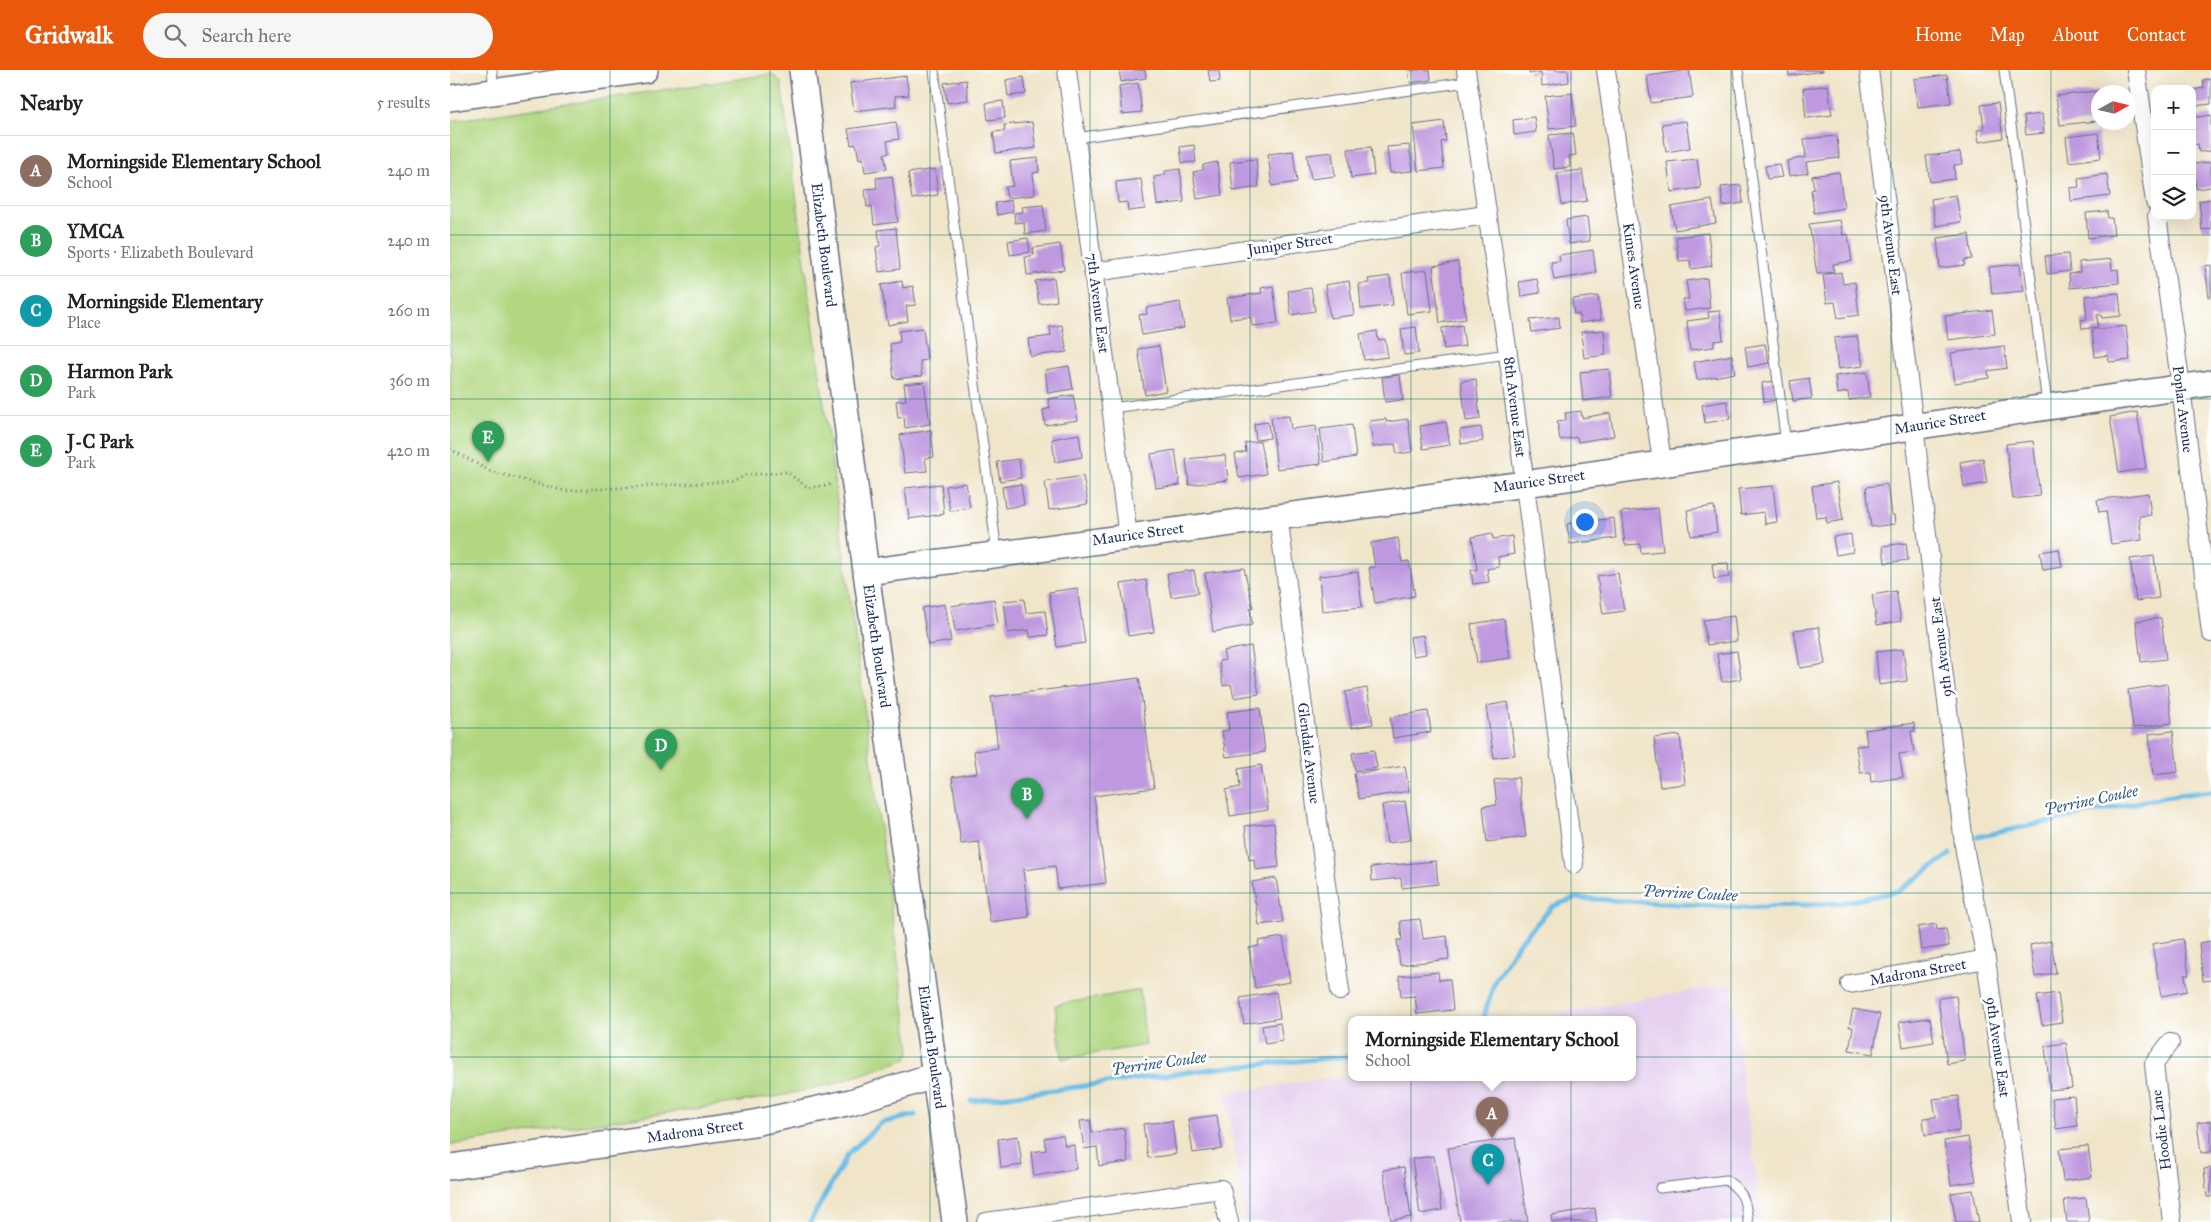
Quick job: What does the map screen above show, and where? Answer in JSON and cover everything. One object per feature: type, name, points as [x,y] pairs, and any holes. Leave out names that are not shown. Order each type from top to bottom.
[{"type":"street","points":[[450,98],[493,80],[645,70]]},
{"type":"street","name":"Elizabeth Boulevard","points":[[802,70],[866,572],[955,1222]]},
{"type":"street","name":"7th Avenue East","points":[[1068,70],[1128,536]]},
{"type":"street","name":"Kimes Avenue","points":[[1606,70],[1662,462]]},
{"type":"street","name":"9th Avenue East","points":[[1868,70],[1914,426],[1965,852],[1986,960],[2022,1222]]},
{"type":"street","points":[[2136,70],[2151,175]]},
{"type":"street","name":"8th Avenue East","points":[[1466,76],[1508,354],[1574,864]]},
{"type":"street","name":"Juniper Street","points":[[1094,272],[1486,215]]},
{"type":"street","name":"Poplar Avenue","points":[[2158,220],[2181,387],[2211,633]]},
{"type":"street","name":"Maurice Street","points":[[866,572],[1524,484],[1662,462],[1787,447],[1914,426],[2211,383]]},
{"type":"street","name":"Glendale Avenue","points":[[1278,516],[1340,991]]},
{"type":"street","name":"Madrona Street","points":[[1850,984],[1986,960]]},
{"type":"street","name":"Hoodie Lane","points":[[2170,1043],[2154,1064],[2172,1222]]},
{"type":"street","name":"Madrona Street","points":[[450,1167],[754,1123],[851,1102],[936,1075]]},
{"type":"street","points":[[986,1222],[1221,1189],[1228,1222]]},
{"type":"lane","points":[[934,70],[997,554]]},
{"type":"lane","points":[[1738,70],[1787,447]]},
{"type":"lane","points":[[2004,70],[2048,406]]},
{"type":"lane","points":[[1076,138],[1466,76]]},
{"type":"lane","points":[[1112,408],[1508,354]]},
{"type":"lane","points":[[1660,1188],[1726,1180],[1740,1189],[1748,1222]]},
{"type":"path","points":[[450,449],[490,471],[565,492],[735,480],[746,475],[788,472],[808,488],[836,484]]},
{"type":"shaded area","points":[[1730,984],[1762,1222],[1245,1222],[1226,1093],[1348,1076],[1348,1081],[1636,1081],[1636,1016],[1549,1015]]},
{"type":"green space","points":[[772,74],[781,82],[910,1051],[907,1058],[901,1061],[836,1083],[780,1096],[450,1145],[450,121]]},
{"type":"green space","points":[[1140,990],[1146,1045],[1062,1059],[1055,1005]]},
{"type":"building","points":[[1119,70],[1145,70],[1146,78],[1121,82]]},
{"type":"building","points":[[1208,70],[1219,70],[1220,81],[1210,82]]},
{"type":"building","points":[[1408,70],[1430,70],[1431,80],[1410,83]]},
{"type":"building","points":[[1529,70],[1568,70],[1569,82],[1542,86],[1541,72],[1529,74]]},
{"type":"building","points":[[1689,70],[1693,97],[1651,103],[1647,76]]},
{"type":"building","points":[[1788,70],[1823,70],[1823,71],[1789,76]]},
{"type":"building","points":[[1947,75],[1951,103],[1918,107],[1914,79]]},
{"type":"building","points":[[906,76],[909,95],[895,96],[896,106],[854,111],[850,83]]},
{"type":"building","points":[[1024,77],[1026,94],[1008,96],[1006,80]]},
{"type":"building","points":[[2211,79],[2211,104],[2196,106],[2196,89],[2204,88],[2203,80]]},
{"type":"building","points":[[966,80],[968,100],[947,103],[944,83]]},
{"type":"building","points":[[1138,83],[1142,112],[1122,114],[1119,86]]},
{"type":"building","points":[[1828,85],[1832,115],[1806,118],[1803,89]]},
{"type":"building","points":[[2091,92],[2091,122],[2060,125],[2056,96]]},
{"type":"building","points":[[1572,93],[1576,126],[1549,129],[1545,96]]},
{"type":"building","points":[[1003,101],[1005,118],[988,120],[986,103]]},
{"type":"building","points":[[1998,103],[2003,138],[1979,142],[1977,130],[1984,129],[1981,105]]},
{"type":"building","points":[[2042,114],[2044,133],[2026,135],[2024,116]]},
{"type":"building","points":[[2211,115],[2211,151],[2199,152],[2198,144],[2196,144],[2196,117]]},
{"type":"building","points":[[1534,117],[1536,132],[1514,135],[1513,120]]},
{"type":"building","points":[[1444,121],[1446,141],[1441,142],[1444,168],[1418,171],[1413,125]]},
{"type":"building","points":[[1686,121],[1690,148],[1666,152],[1662,124]]},
{"type":"building","points":[[896,122],[899,139],[887,141],[889,153],[884,154],[887,169],[865,172],[863,158],[859,159],[856,144],[851,145],[848,129]]},
{"type":"building","points":[[1032,122],[1036,148],[996,153],[993,132],[1005,131],[1004,125]]},
{"type":"building","points":[[1573,133],[1576,155],[1569,156],[1570,167],[1554,169],[1549,135]]},
{"type":"building","points":[[2098,133],[2101,158],[2069,162],[2066,137]]},
{"type":"building","points":[[1837,136],[1839,158],[1806,162],[1808,173],[1789,176],[1787,161],[1806,157],[1804,139]]},
{"type":"building","points":[[1194,145],[1196,162],[1182,163],[1180,147]]},
{"type":"building","points":[[1409,145],[1413,171],[1390,173],[1387,147]]},
{"type":"building","points":[[1371,147],[1374,175],[1351,178],[1348,149]]},
{"type":"building","points":[[1293,151],[1297,182],[1272,186],[1268,154]]},
{"type":"building","points":[[1332,152],[1335,176],[1311,179],[1307,155]]},
{"type":"building","points":[[1960,152],[1962,164],[1954,165],[1955,179],[1930,182],[1926,156]]},
{"type":"building","points":[[1038,158],[1039,172],[1033,173],[1035,195],[1007,198],[1005,187],[1013,186],[1010,161]]},
{"type":"building","points":[[1256,159],[1259,187],[1233,191],[1230,162]]},
{"type":"building","points":[[1697,159],[1701,188],[1671,192],[1667,162]]},
{"type":"building","points":[[1217,162],[1222,195],[1197,199],[1193,172],[1203,170],[1203,165]]},
{"type":"building","points":[[2211,162],[2211,187],[2196,189],[2196,164]]},
{"type":"building","points":[[1779,164],[1782,177],[1767,179],[1765,166]]},
{"type":"building","points":[[935,169],[938,195],[912,199],[908,173]]},
{"type":"building","points":[[1180,169],[1184,202],[1157,205],[1154,177],[1165,175],[1165,171]]},
{"type":"building","points":[[1582,170],[1587,201],[1562,205],[1557,173]]},
{"type":"building","points":[[1839,172],[1844,208],[1814,213],[1811,190],[1814,189],[1812,176]]},
{"type":"building","points":[[2107,174],[2110,196],[2071,201],[2070,188],[2079,187],[2078,178]]},
{"type":"building","points":[[892,176],[898,222],[874,225],[872,206],[867,207],[865,189],[877,188],[876,178]]},
{"type":"building","points":[[1141,179],[1145,209],[1128,211],[1127,202],[1118,203],[1116,182]]},
{"type":"building","points":[[1741,185],[1743,203],[1723,206],[1721,187]]},
{"type":"building","points":[[1956,195],[1961,222],[1936,226],[1931,199]]},
{"type":"building","points":[[2211,199],[2211,229],[2202,230],[2199,201]]},
{"type":"building","points":[[1011,200],[1013,212],[997,215],[995,203]]},
{"type":"building","points":[[1712,200],[1716,223],[1675,230],[1671,207]]},
{"type":"building","points":[[1043,205],[1046,231],[1025,234],[1024,222],[1015,223],[1014,213],[1023,212],[1022,207]]},
{"type":"building","points":[[2107,211],[2108,218],[2112,218],[2114,235],[2088,238],[2086,213]]},
{"type":"building","points":[[1587,217],[1590,241],[1569,244],[1566,220]]},
{"type":"building","points":[[1840,220],[1843,235],[1848,234],[1852,261],[1833,264],[1834,272],[1817,274],[1809,224]]},
{"type":"building","points":[[896,228],[900,269],[879,272],[876,247],[880,246],[878,230]]},
{"type":"building","points":[[1708,233],[1712,266],[1691,269],[1690,260],[1679,261],[1676,237]]},
{"type":"building","points":[[1969,234],[1972,259],[1964,260],[1965,265],[1940,268],[1937,238]]},
{"type":"building","points":[[1028,238],[1030,252],[1010,255],[1008,241]]},
{"type":"building","points":[[1060,244],[1064,270],[1027,275],[1025,257],[1034,255],[1033,248]]},
{"type":"building","points":[[1593,250],[1596,273],[1554,280],[1551,262],[1560,261],[1559,255]]},
{"type":"building","points":[[2068,254],[2070,271],[2047,274],[2045,256]]},
{"type":"building","points":[[2111,259],[2112,270],[2118,269],[2119,283],[2070,288],[2069,274],[2080,272],[2079,262]]},
{"type":"building","points":[[1458,262],[1466,319],[1440,323],[1433,266]]},
{"type":"building","points":[[2020,264],[2024,291],[1992,294],[1989,267]]},
{"type":"building","points":[[2211,265],[2211,297],[2209,297],[2205,266]]},
{"type":"building","points":[[1427,270],[1432,311],[1407,314],[1402,273]]},
{"type":"building","points":[[1841,272],[1843,284],[1855,282],[1859,315],[1838,318],[1835,302],[1827,303],[1823,275]]},
{"type":"building","points":[[1390,276],[1393,305],[1361,309],[1359,284],[1369,283],[1368,279]]},
{"type":"building","points":[[1054,278],[1057,301],[1039,304],[1035,281]]},
{"type":"building","points":[[1707,278],[1710,308],[1685,311],[1683,299],[1689,299],[1686,281]]},
{"type":"building","points":[[1537,279],[1540,293],[1521,296],[1519,282]]},
{"type":"building","points":[[902,281],[903,288],[913,286],[916,305],[906,306],[908,321],[888,325],[881,285]]},
{"type":"building","points":[[1349,281],[1354,315],[1330,318],[1325,285]]},
{"type":"building","points":[[1273,286],[1278,323],[1252,326],[1251,317],[1230,319],[1227,298],[1262,293],[1261,288]]},
{"type":"building","points":[[1311,288],[1315,311],[1291,315],[1288,291]]},
{"type":"building","points":[[2119,293],[2121,316],[2102,318],[2101,315],[2097,315],[2098,327],[2082,329],[2081,320],[2087,319],[2085,296]]},
{"type":"building","points":[[1598,296],[1601,320],[1580,323],[1579,314],[1574,314],[1572,299]]},
{"type":"building","points":[[1180,302],[1184,328],[1142,335],[1139,315],[1147,314],[1146,308]]},
{"type":"building","points":[[1992,310],[1995,334],[1948,340],[1945,316]]},
{"type":"building","points":[[1720,311],[1723,340],[1714,341],[1714,347],[1690,350],[1687,321],[1709,318],[1708,312]]},
{"type":"building","points":[[1559,317],[1560,328],[1532,332],[1530,320]]},
{"type":"building","points":[[1062,325],[1067,352],[1030,356],[1028,339],[1051,336],[1050,327]]},
{"type":"building","points":[[1462,325],[1465,346],[1444,349],[1442,328]]},
{"type":"building","points":[[2126,326],[2130,360],[2109,362],[2108,355],[2095,357],[2092,330]]},
{"type":"building","points":[[1416,327],[1419,353],[1404,355],[1401,329]]},
{"type":"building","points":[[923,328],[927,360],[920,361],[922,376],[894,379],[890,344],[900,342],[899,331]]},
{"type":"building","points":[[1604,330],[1606,355],[1584,358],[1581,332]]},
{"type":"building","points":[[1377,331],[1378,340],[1385,339],[1388,357],[1364,360],[1360,334]]},
{"type":"building","points":[[1857,336],[1863,366],[1838,369],[1834,338]]},
{"type":"building","points":[[1765,344],[1769,363],[1748,367],[1745,347]]},
{"type":"building","points":[[1159,346],[1166,391],[1145,395],[1138,349]]},
{"type":"building","points":[[2004,346],[2007,368],[1988,371],[1989,378],[1955,383],[1951,353]]},
{"type":"building","points":[[1732,355],[1735,373],[1697,380],[1694,362]]},
{"type":"building","points":[[1069,366],[1073,389],[1048,393],[1045,370]]},
{"type":"building","points":[[1609,369],[1612,397],[1583,401],[1580,372]]},
{"type":"building","points":[[1867,372],[1870,397],[1849,400],[1848,392],[1837,394],[1835,376]]},
{"type":"building","points":[[1400,375],[1403,400],[1385,402],[1382,377]]},
{"type":"building","points":[[1809,378],[1812,398],[1793,401],[1790,381]]},
{"type":"building","points":[[1476,379],[1480,419],[1466,421],[1461,381]]},
{"type":"building","points":[[1774,381],[1776,400],[1764,402],[1762,383]]},
{"type":"building","points":[[924,382],[930,424],[905,428],[904,417],[898,418],[896,401],[906,400],[904,384]]},
{"type":"building","points":[[1073,395],[1078,420],[1045,425],[1043,410],[1050,408],[1048,399]]},
{"type":"building","points":[[1727,401],[1730,419],[1705,423],[1702,405]]},
{"type":"building","points":[[1581,411],[1582,418],[1610,413],[1614,436],[1578,442],[1577,437],[1560,440],[1557,421],[1566,420],[1565,413]]},
{"type":"building","points":[[2137,412],[2146,468],[2119,473],[2110,417]]},
{"type":"building","points":[[1289,416],[1291,429],[1316,426],[1321,464],[1277,469],[1271,418]]},
{"type":"building","points":[[1386,419],[1386,422],[1408,419],[1412,452],[1397,454],[1395,444],[1373,447],[1370,421]]},
{"type":"building","points":[[1268,422],[1270,438],[1256,440],[1254,424]]},
{"type":"building","points":[[1446,422],[1450,445],[1423,449],[1420,426]]},
{"type":"building","points":[[1352,425],[1356,457],[1324,462],[1320,429]]},
{"type":"building","points":[[1481,427],[1483,441],[1461,444],[1460,430]]},
{"type":"building","points":[[931,430],[934,457],[925,458],[927,471],[905,473],[900,435]]},
{"type":"building","points":[[1079,434],[1082,457],[1055,462],[1052,439]]},
{"type":"building","points":[[1260,441],[1266,474],[1239,478],[1235,454],[1246,452],[1245,443]]},
{"type":"building","points":[[2033,441],[2040,496],[2013,499],[2006,444]]},
{"type":"building","points":[[1175,450],[1180,485],[1156,488],[1151,454]]},
{"type":"building","points":[[1225,455],[1228,480],[1189,485],[1186,459]]},
{"type":"building","points":[[1983,458],[1987,483],[1964,487],[1960,462]]},
{"type":"building","points":[[1019,459],[1021,478],[1000,481],[997,462]]},
{"type":"building","points":[[1083,476],[1088,504],[1049,510],[1045,482]]},
{"type":"building","points":[[1837,482],[1843,520],[1827,523],[1826,517],[1816,518],[1812,486]]},
{"type":"building","points":[[966,483],[970,508],[950,511],[946,486]]},
{"type":"building","points":[[941,484],[944,514],[909,519],[905,488]]},
{"type":"building","points":[[1021,484],[1024,505],[1005,508],[1002,487]]},
{"type":"building","points":[[1887,484],[1891,515],[1894,515],[1895,524],[1871,527],[1866,487]]},
{"type":"building","points":[[1773,486],[1777,522],[1765,524],[1764,512],[1741,515],[1738,489]]},
{"type":"building","points":[[2148,493],[2151,515],[2139,516],[2142,540],[2111,544],[2106,511],[2099,512],[2097,500]]},
{"type":"building","points":[[1714,506],[1717,532],[1691,536],[1687,510]]},
{"type":"building","points":[[1658,508],[1663,551],[1641,553],[1640,544],[1625,545],[1621,512]]},
{"type":"building","points":[[1614,518],[1616,538],[1570,544],[1567,524]]},
{"type":"building","points":[[1492,533],[1493,539],[1512,536],[1514,554],[1498,557],[1499,567],[1487,569],[1489,582],[1473,584],[1471,570],[1477,570],[1472,537]]},
{"type":"building","points":[[1851,534],[1853,552],[1836,555],[1833,537]]},
{"type":"building","points":[[1398,538],[1402,562],[1409,561],[1415,596],[1375,603],[1369,568],[1375,567],[1371,543]]},
{"type":"building","points":[[1906,543],[1908,560],[1885,563],[1883,546]]},
{"type":"building","points":[[2059,549],[2062,567],[2043,570],[2040,552]]},
{"type":"building","points":[[2154,556],[2159,598],[2136,601],[2130,559]]},
{"type":"building","points":[[1728,563],[1729,577],[1714,579],[1712,564]]},
{"type":"building","points":[[1244,568],[1253,608],[1250,608],[1252,625],[1213,632],[1205,573]]},
{"type":"building","points":[[1194,570],[1198,593],[1171,597],[1167,574]]},
{"type":"building","points":[[1358,572],[1362,607],[1322,611],[1319,576]]},
{"type":"building","points":[[1618,573],[1624,611],[1603,614],[1597,576]]},
{"type":"building","points":[[1146,580],[1154,632],[1128,636],[1121,584]]},
{"type":"building","points":[[1077,588],[1085,643],[1057,647],[1049,592]]},
{"type":"building","points":[[1896,591],[1901,621],[1877,625],[1872,595]]},
{"type":"building","points":[[994,599],[998,624],[955,631],[951,606]]},
{"type":"building","points":[[1024,599],[1026,613],[1045,611],[1048,635],[1030,637],[1029,630],[1008,633],[1004,601]]},
{"type":"building","points":[[945,604],[951,641],[928,645],[922,608]]},
{"type":"building","points":[[1734,616],[1737,641],[1707,645],[1703,620]]},
{"type":"building","points":[[2161,618],[2166,659],[2141,662],[2136,621]]},
{"type":"building","points":[[1504,619],[1510,658],[1477,663],[1471,624]]},
{"type":"building","points":[[1819,627],[1825,664],[1800,668],[1794,630]]},
{"type":"building","points":[[1423,635],[1426,654],[1413,656],[1410,637]]},
{"type":"building","points":[[1251,646],[1259,694],[1234,698],[1231,684],[1223,686],[1219,661],[1225,660],[1223,651]]},
{"type":"building","points":[[1903,649],[1907,681],[1879,685],[1876,652]]},
{"type":"building","points":[[1737,651],[1741,679],[1722,682],[1717,654]]},
{"type":"building","points":[[1139,678],[1154,788],[1094,796],[1106,883],[1058,889],[1055,866],[1023,870],[1029,917],[990,922],[979,842],[961,844],[952,777],[977,773],[974,751],[998,748],[991,697]]},
{"type":"building","points":[[2167,684],[2172,723],[2133,728],[2128,690]]},
{"type":"building","points":[[1367,688],[1373,724],[1352,728],[1345,692]]},
{"type":"building","points":[[1508,702],[1515,755],[1494,758],[1486,706]]},
{"type":"building","points":[[1260,708],[1265,752],[1226,757],[1222,731],[1229,730],[1227,712]]},
{"type":"building","points":[[1428,711],[1431,732],[1393,738],[1390,717]]},
{"type":"building","points":[[1914,723],[1915,731],[1911,731],[1914,752],[1899,754],[1903,777],[1871,782],[1870,772],[1860,773],[1856,746],[1867,745],[1865,730]]},
{"type":"building","points":[[2173,731],[2178,772],[2153,775],[2149,734]]},
{"type":"building","points":[[1680,735],[1685,784],[1660,787],[1654,738]]},
{"type":"building","points":[[1374,750],[1377,768],[1355,771],[1352,753]]},
{"type":"building","points":[[1261,765],[1268,810],[1230,816],[1226,790],[1240,787],[1238,769]]},
{"type":"building","points":[[1405,766],[1409,791],[1359,799],[1354,774]]},
{"type":"building","points":[[1518,777],[1526,837],[1487,842],[1483,806],[1497,805],[1494,780]]},
{"type":"building","points":[[1405,801],[1411,840],[1387,843],[1382,805]]},
{"type":"building","points":[[1274,823],[1279,867],[1255,870],[1254,859],[1249,860],[1245,826]]},
{"type":"building","points":[[1436,861],[1438,884],[1402,888],[1401,878],[1372,881],[1371,867]]},
{"type":"building","points":[[1276,878],[1283,922],[1259,925],[1252,882]]},
{"type":"building","points":[[1420,919],[1423,939],[1447,936],[1449,959],[1400,965],[1397,940],[1402,940],[1400,921]]},
{"type":"building","points":[[1936,924],[1937,930],[1946,929],[1949,946],[1921,950],[1918,927]]},
{"type":"building","points":[[1283,937],[1290,982],[1255,988],[1249,948],[1259,946],[1258,941]]},
{"type":"building","points":[[2183,939],[2189,975],[2185,975],[2187,991],[2161,996],[2152,944]]},
{"type":"building","points":[[2051,941],[2056,973],[2035,977],[2030,945]]},
{"type":"building","points":[[2211,941],[2211,980],[2203,981],[2199,943]]},
{"type":"building","points":[[1438,972],[1439,980],[1450,979],[1453,1010],[1417,1014],[1415,996],[1401,997],[1399,976]]},
{"type":"building","points":[[1276,992],[1280,1018],[1244,1024],[1240,998]]},
{"type":"building","points":[[2058,993],[2062,1022],[2042,1025],[2037,996]]},
{"type":"building","points":[[1956,996],[1965,1061],[1947,1064],[1938,998]]},
{"type":"building","points":[[1853,1009],[1880,1014],[1873,1054],[1849,1050],[1853,1027],[1849,1027]]},
{"type":"building","points":[[1930,1018],[1934,1042],[1903,1047],[1899,1022]]},
{"type":"building","points":[[1280,1023],[1283,1041],[1265,1044],[1262,1026]]},
{"type":"building","points":[[2066,1043],[2072,1088],[2050,1090],[2045,1046]]},
{"type":"building","points":[[1959,1096],[1959,1131],[1925,1135],[1923,1118],[1936,1117],[1933,1099]]},
{"type":"building","points":[[2074,1096],[2077,1126],[2056,1129],[2052,1098]]},
{"type":"building","points":[[1217,1115],[1222,1149],[1193,1153],[1188,1119]]},
{"type":"building","points":[[1090,1120],[1092,1133],[1124,1128],[1128,1162],[1099,1166],[1097,1147],[1084,1149],[1080,1121]]},
{"type":"building","points":[[1172,1121],[1176,1154],[1148,1158],[1143,1124]]},
{"type":"building","points":[[2211,1121],[2211,1152],[2201,1153],[2197,1123]]},
{"type":"building","points":[[1063,1135],[1065,1146],[1074,1145],[1076,1169],[1034,1176],[1031,1152],[1046,1150],[1044,1138]]},
{"type":"building","points":[[1018,1136],[1022,1165],[1001,1168],[998,1139]]},
{"type":"building","points":[[1968,1137],[1976,1181],[1951,1185],[1944,1141]]},
{"type":"building","points":[[1515,1138],[1528,1222],[1460,1222],[1448,1148]]},
{"type":"building","points":[[2088,1146],[2092,1177],[2063,1181],[2059,1149]]},
{"type":"building","points":[[1434,1156],[1442,1210],[1420,1214],[1412,1159]]},
{"type":"building","points":[[1404,1167],[1411,1217],[1391,1220],[1383,1170]]},
{"type":"building","points":[[2211,1168],[2211,1197],[2207,1197],[2204,1169]]},
{"type":"building","points":[[1973,1190],[1979,1222],[1956,1222],[1951,1193]]},
{"type":"building","points":[[2086,1198],[2089,1222],[2067,1222],[2064,1200]]},
{"type":"building","points":[[1595,1208],[1597,1222],[1552,1222],[1551,1215]]},
{"type":"waterway","name":"Perrine Coulee","points":[[1977,837],[2164,797],[2211,791]]},
{"type":"waterway","name":"Perrine Coulee","points":[[1484,1016],[1495,980],[1519,943],[1553,906],[1576,898],[1743,908],[1841,903],[1899,891],[1950,854]]},
{"type":"waterway","name":"Perrine Coulee","points":[[971,1101],[1219,1068],[1348,1056]]},
{"type":"waterway","name":"Perrine Coulee","points":[[810,1222],[848,1154],[881,1123],[915,1115]]},
{"type":"place","name":"J-C Park","points":[[488,462]]},
{"type":"place","name":"Harmon Park","points":[[661,770]]},
{"type":"place","name":"YMCA","points":[[1027,819]]},
{"type":"place","name":"Morningside Elementary School","points":[[1492,1138]]},
{"type":"place","name":"Morningside Elementary","points":[[1488,1185]]}]
